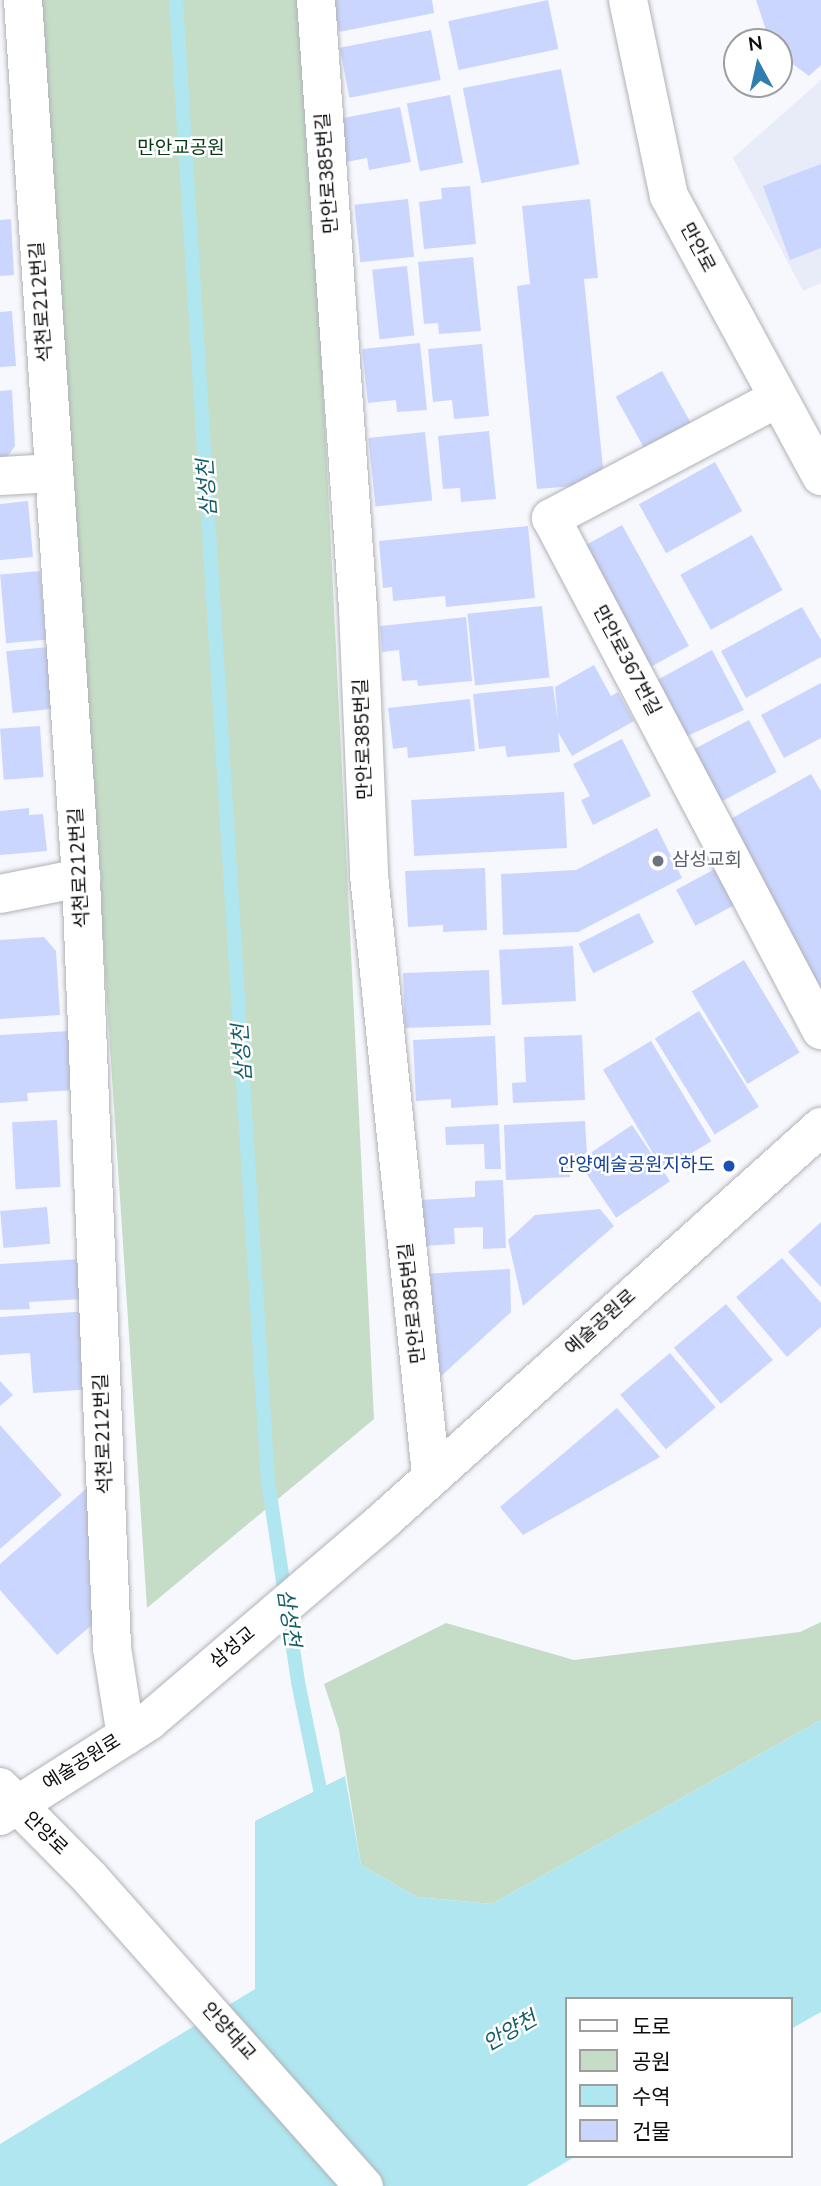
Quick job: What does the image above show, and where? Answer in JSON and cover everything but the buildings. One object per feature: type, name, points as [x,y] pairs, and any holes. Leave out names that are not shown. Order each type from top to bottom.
[{"type":"street","name":"석천로212번길","points":[[23,0],[81,878],[112,1647],[137,1728]]},
{"type":"street","name":"만안로385번길","points":[[316,0],[358,608],[369,875],[431,1475]]},
{"type":"street","name":"만안로","points":[[628,0],[669,196],[821,476]]},
{"type":"street","name":"만안로367번길","points":[[778,398],[551,518],[821,1030]]},
{"type":"street","points":[[0,476],[53,473]]},
{"type":"street","points":[[0,894],[81,878]]},
{"type":"street","name":"예술공원로","points":[[382,1522],[431,1475],[821,1127]]},
{"type":"street","name":"삼성교","points":[[137,1728],[382,1522]]},
{"type":"street","name":"예술공원로","points":[[5,1803],[137,1728]]},
{"type":"street","name":"안양로","points":[[5,1803],[91,1879]]},
{"type":"street","name":"안양대교","points":[[91,1879],[364,2186]]},
{"type":"shaded area","points":[[821,80],[821,283],[803,291],[733,158]]},
{"type":"green space","name":"만안교공원","points":[[41,0],[304,0],[374,1419],[147,1608]]},
{"type":"green space","points":[[821,1622],[821,1720],[492,1904],[417,1897],[361,1865],[339,1730],[324,1684],[446,1623],[574,1660],[800,1632]]},
{"type":"water","name":"안양천","points":[[821,1720],[821,2012],[793,2028],[793,1997],[566,1997],[566,2158],[573,2158],[526,2186],[0,2186],[0,2144],[255,1989],[255,1821],[345,1776],[361,1865],[417,1897],[492,1904]]},
{"type":"waterway","name":"삼성천","points":[[176,0],[268,1481],[298,1682],[323,1804]]},
{"type":"place","name":"삼성교회","points":[[658,861]]},
{"type":"place","name":"안양예술공원지하도","points":[[729,1166]]}]
